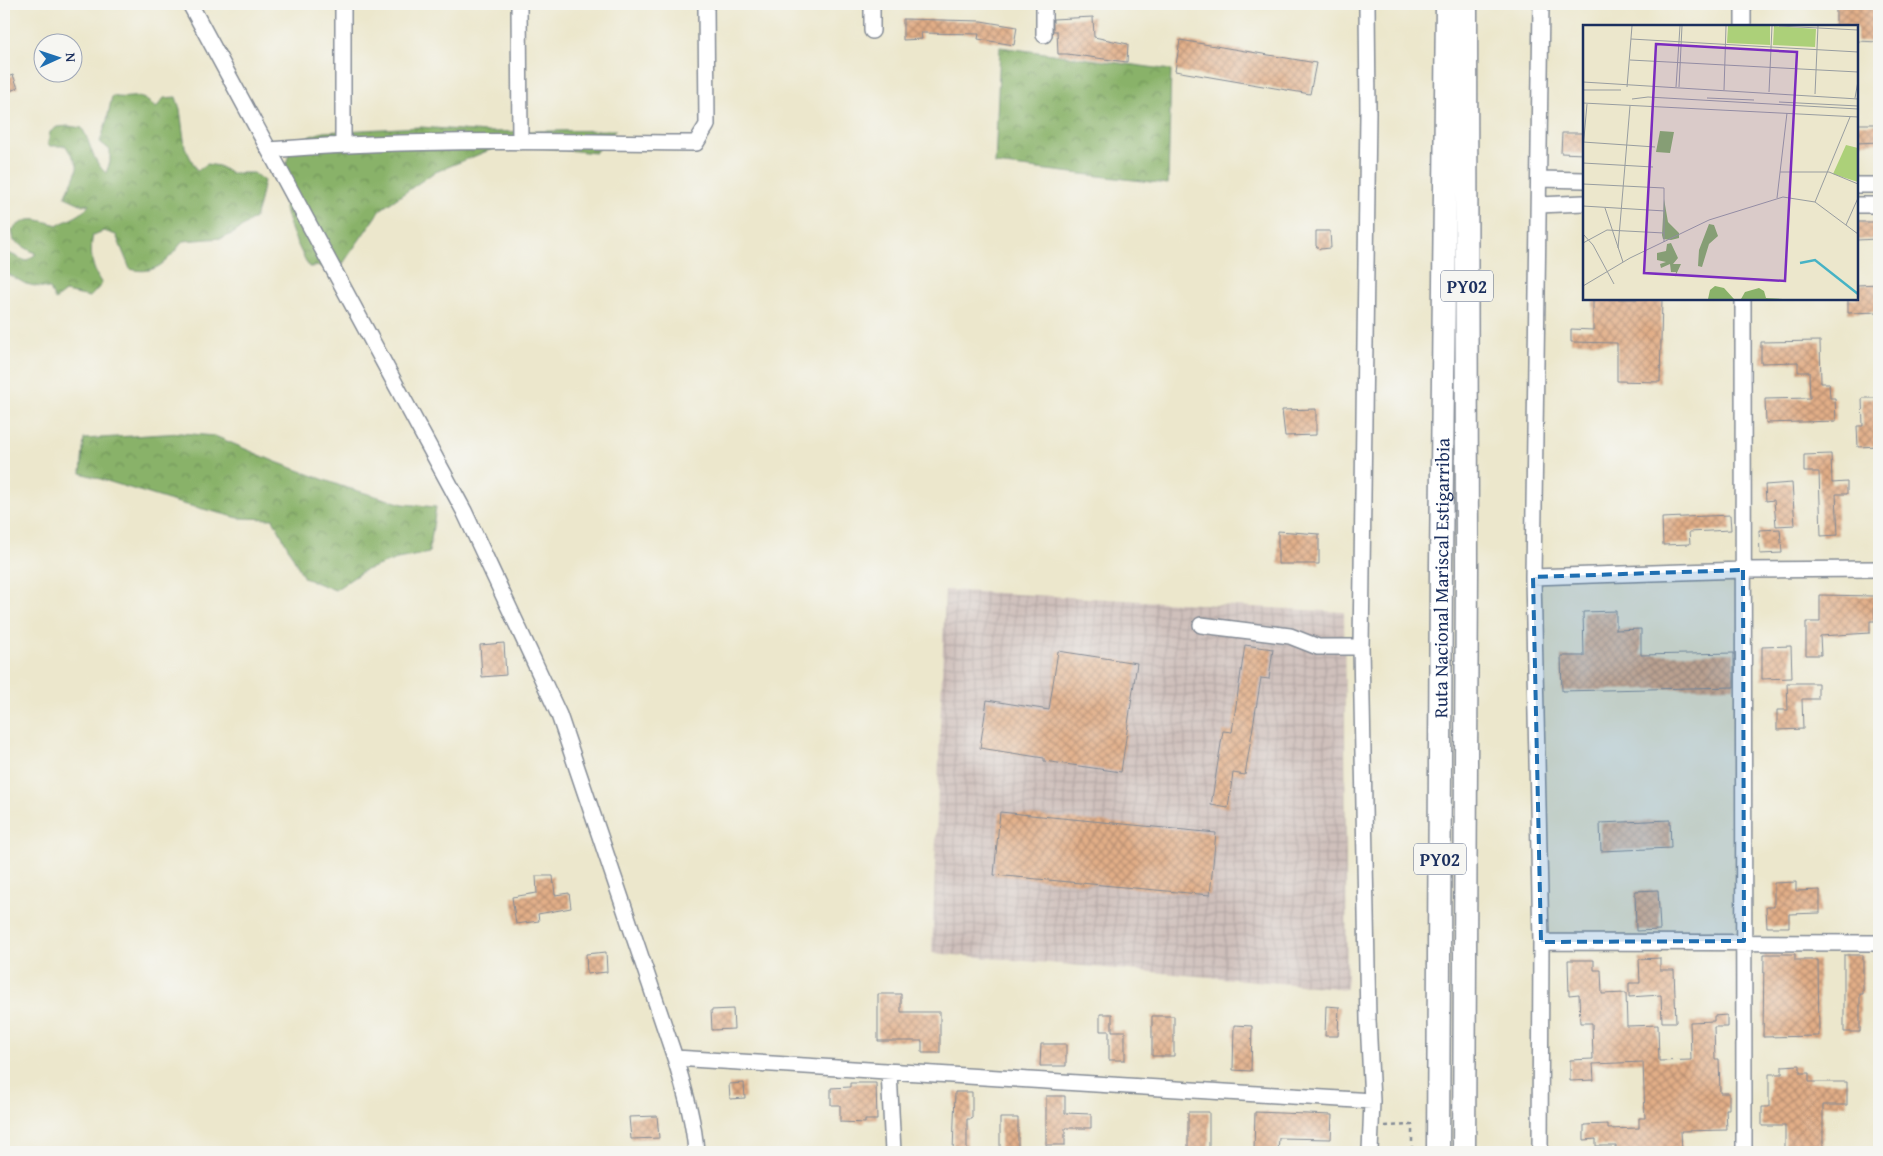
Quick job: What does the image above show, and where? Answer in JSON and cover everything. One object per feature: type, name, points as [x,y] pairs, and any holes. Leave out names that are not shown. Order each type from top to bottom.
[{"type":"highway","name":"Ruta Nacional Mariscal Estigarribia","points":[[1438,1152],[1441,545],[1447,4]]},
{"type":"highway","name":"Ruta Nacional Mariscal Estigarribia","points":[[1464,1152],[1467,578],[1466,4]]},
{"type":"street","points":[[190,4],[464,511],[559,715],[675,1058],[689,1106],[696,1152]]},
{"type":"street","points":[[343,4],[343,143]]},
{"type":"street","points":[[519,4],[520,142]]},
{"type":"street","points":[[269,150],[343,143],[696,143],[707,125],[706,4]]},
{"type":"street","points":[[872,4],[872,31]]},
{"type":"street","points":[[1044,4],[1044,35]]},
{"type":"street","points":[[1367,4],[1368,113],[1361,647],[1368,1020],[1372,1101],[1370,1152]]},
{"type":"street","points":[[1540,1152],[1541,942],[1533,577],[1541,4]]},
{"type":"street","points":[[1743,4],[1743,25]]},
{"type":"street","points":[[1539,179],[1583,180]]},
{"type":"street","points":[[1858,185],[1879,185]]},
{"type":"street","points":[[1539,205],[1583,203]]},
{"type":"street","points":[[1858,204],[1879,205]]},
{"type":"street","points":[[1743,300],[1744,1152]]},
{"type":"street","points":[[1533,577],[1743,570],[1879,570]]},
{"type":"street","points":[[1201,625],[1290,636],[1318,647],[1361,647]]},
{"type":"street","points":[[1541,942],[1744,941],[1879,943]]},
{"type":"street","points":[[675,1058],[1372,1101]]},
{"type":"street","points":[[889,1071],[893,1152]]},
{"type":"path","points":[[1371,1126],[1412,1126],[1412,1152]]},
{"type":"highlighted area","points":[[1743,570],[1744,941],[1541,942],[1533,577]]},
{"type":"shaded area","points":[[945,590],[1344,612],[1347,989],[932,953]]},
{"type":"green space","points":[[1000,47],[1171,70],[1168,184],[995,164]]},
{"type":"green space","points":[[112,96],[139,97],[156,108],[164,98],[176,97],[180,109],[185,147],[197,171],[207,164],[219,166],[230,173],[254,173],[264,181],[259,205],[255,218],[234,233],[222,238],[183,241],[161,265],[148,270],[130,269],[116,235],[104,231],[93,235],[92,261],[102,284],[90,297],[65,292],[55,300],[50,289],[26,284],[4,272],[4,251],[26,261],[36,254],[14,241],[12,230],[28,220],[39,220],[58,225],[79,214],[89,204],[83,205],[65,197],[75,175],[77,165],[66,146],[48,145],[50,132],[57,127],[82,128],[98,163],[106,173],[110,162],[110,150],[100,142]]},
{"type":"green space","points":[[421,127],[486,132],[616,130],[595,153],[530,146],[497,147],[433,173],[380,210],[342,265],[309,267],[298,245],[285,210],[284,173],[292,142],[323,132]]},
{"type":"green space","points":[[180,433],[215,436],[276,462],[341,486],[403,504],[436,507],[429,553],[397,559],[363,571],[335,590],[304,578],[273,519],[239,518],[175,502],[81,473],[84,439]]},
{"type":"building","points":[[1836,4],[1879,4],[1879,42],[1858,41],[1858,25],[1836,25]]},
{"type":"building","points":[[1093,17],[1094,37],[1128,44],[1127,62],[1058,54],[1057,31],[1053,31],[1053,19]]},
{"type":"building","points":[[903,19],[981,21],[1017,27],[1014,45],[978,39],[979,34],[921,33],[922,39],[903,40]]},
{"type":"building","points":[[1180,40],[1316,63],[1310,94],[1175,71]]},
{"type":"building","points":[[13,75],[18,88],[4,93],[4,78]]},
{"type":"building","points":[[1858,124],[1879,124],[1879,142],[1858,143]]},
{"type":"building","points":[[1562,133],[1583,133],[1583,154],[1561,153]]},
{"type":"building","points":[[1858,222],[1876,222],[1877,239],[1858,240]]},
{"type":"building","points":[[1316,231],[1330,231],[1331,248],[1320,249],[1316,246]]},
{"type":"building","points":[[1879,284],[1879,312],[1848,313],[1848,300],[1858,300],[1858,285]]},
{"type":"building","points":[[1593,300],[1662,300],[1660,382],[1617,381],[1617,343],[1571,342],[1571,329],[1593,330]]},
{"type":"building","points":[[1820,341],[1821,383],[1829,383],[1830,398],[1835,398],[1836,421],[1766,423],[1765,399],[1810,398],[1809,372],[1798,372],[1798,362],[1761,363],[1761,342]]},
{"type":"building","points":[[1862,398],[1879,398],[1879,446],[1858,447],[1857,426],[1863,426]]},
{"type":"building","points":[[1316,409],[1316,435],[1285,436],[1282,410]]},
{"type":"building","points":[[1831,454],[1832,483],[1847,482],[1847,494],[1836,494],[1838,535],[1821,536],[1819,472],[1804,472],[1804,455]]},
{"type":"building","points":[[1792,483],[1795,525],[1776,526],[1774,500],[1766,501],[1765,485]]},
{"type":"building","points":[[1730,515],[1731,530],[1689,532],[1690,544],[1663,545],[1662,518]]},
{"type":"building","points":[[1780,529],[1782,553],[1760,554],[1759,530]]},
{"type":"building","points":[[1278,531],[1319,534],[1319,564],[1278,564]]},
{"type":"building","points":[[1820,595],[1874,596],[1875,621],[1870,621],[1870,633],[1820,636],[1821,655],[1806,655],[1806,622],[1820,622]]},
{"type":"building","points":[[1616,611],[1616,630],[1641,629],[1641,655],[1734,653],[1734,687],[1562,691],[1561,656],[1584,656],[1583,612]]},
{"type":"building","points":[[504,643],[506,675],[482,677],[480,645]]},
{"type":"building","points":[[1245,645],[1273,649],[1269,679],[1261,678],[1245,775],[1233,773],[1228,808],[1211,805],[1223,731],[1232,732]]},
{"type":"building","points":[[1791,646],[1792,678],[1762,679],[1762,647]]},
{"type":"building","points":[[1058,651],[1137,663],[1121,772],[1044,761],[1044,758],[980,748],[987,700],[1049,710]]},
{"type":"building","points":[[1787,683],[1818,683],[1818,699],[1802,699],[1803,729],[1777,730],[1777,710],[1788,710]]},
{"type":"building","points":[[1000,812],[1216,833],[1210,895],[994,875]]},
{"type":"building","points":[[1670,820],[1671,848],[1601,851],[1600,823]]},
{"type":"building","points":[[536,876],[553,876],[555,895],[569,893],[571,908],[538,914],[539,921],[516,924],[512,897],[537,893]]},
{"type":"building","points":[[1796,882],[1796,891],[1820,890],[1820,913],[1789,914],[1789,927],[1767,927],[1766,907],[1774,907],[1774,883]]},
{"type":"building","points":[[1658,890],[1660,930],[1636,931],[1635,891]]},
{"type":"building","points":[[606,952],[607,972],[587,974],[586,954]]},
{"type":"building","points":[[1764,954],[1795,954],[1795,960],[1818,960],[1819,1036],[1763,1037]]},
{"type":"building","points":[[1844,955],[1863,955],[1863,994],[1860,994],[1860,1032],[1844,1032]]},
{"type":"building","points":[[1660,958],[1660,970],[1674,970],[1676,1022],[1662,1022],[1661,995],[1629,997],[1629,983],[1640,983],[1639,959]]},
{"type":"building","points":[[1568,960],[1594,960],[1594,970],[1601,970],[1602,994],[1626,993],[1627,1026],[1658,1025],[1659,1061],[1691,1060],[1690,1022],[1714,1021],[1714,1016],[1727,1015],[1727,1027],[1714,1027],[1715,1059],[1719,1059],[1720,1093],[1729,1093],[1729,1109],[1726,1109],[1727,1130],[1681,1131],[1682,1152],[1616,1152],[1616,1146],[1596,1146],[1596,1139],[1584,1140],[1584,1125],[1608,1124],[1608,1129],[1639,1128],[1639,1118],[1645,1118],[1643,1062],[1593,1064],[1594,1080],[1570,1081],[1570,1060],[1593,1059],[1592,1023],[1580,1023],[1579,994],[1569,995]]},
{"type":"building","points":[[878,994],[901,994],[901,1012],[940,1012],[940,1053],[922,1053],[922,1041],[878,1041]]},
{"type":"building","points":[[1326,1006],[1339,1007],[1338,1036],[1325,1036]]},
{"type":"building","points":[[733,1009],[734,1029],[712,1030],[711,1010]]},
{"type":"building","points":[[1100,1014],[1112,1014],[1112,1031],[1125,1031],[1125,1060],[1109,1060],[1109,1031],[1100,1031]]},
{"type":"building","points":[[1152,1016],[1174,1016],[1174,1056],[1152,1056]]},
{"type":"building","points":[[1234,1025],[1252,1026],[1251,1071],[1233,1070]]},
{"type":"building","points":[[1041,1044],[1066,1044],[1066,1066],[1040,1066]]},
{"type":"building","points":[[1800,1065],[1800,1073],[1809,1073],[1809,1082],[1847,1082],[1847,1105],[1823,1105],[1823,1152],[1785,1152],[1785,1126],[1762,1126],[1762,1107],[1769,1107],[1769,1074],[1782,1074],[1782,1066]]},
{"type":"building","points":[[744,1083],[745,1098],[730,1099],[729,1084]]},
{"type":"building","points":[[850,1083],[876,1083],[877,1120],[865,1120],[865,1123],[840,1122],[840,1105],[831,1105],[831,1088],[850,1087]]},
{"type":"building","points":[[955,1092],[972,1092],[972,1119],[967,1119],[967,1152],[953,1152]]},
{"type":"building","points":[[1046,1096],[1065,1096],[1065,1113],[1091,1114],[1091,1128],[1065,1128],[1065,1145],[1046,1145]]},
{"type":"building","points":[[1188,1112],[1209,1112],[1209,1152],[1188,1152]]},
{"type":"building","points":[[1255,1112],[1332,1115],[1331,1139],[1279,1138],[1278,1152],[1254,1151]]},
{"type":"building","points":[[657,1116],[659,1138],[631,1139],[629,1117]]},
{"type":"building","points":[[1000,1118],[1018,1118],[1018,1151],[1000,1150]]}]
